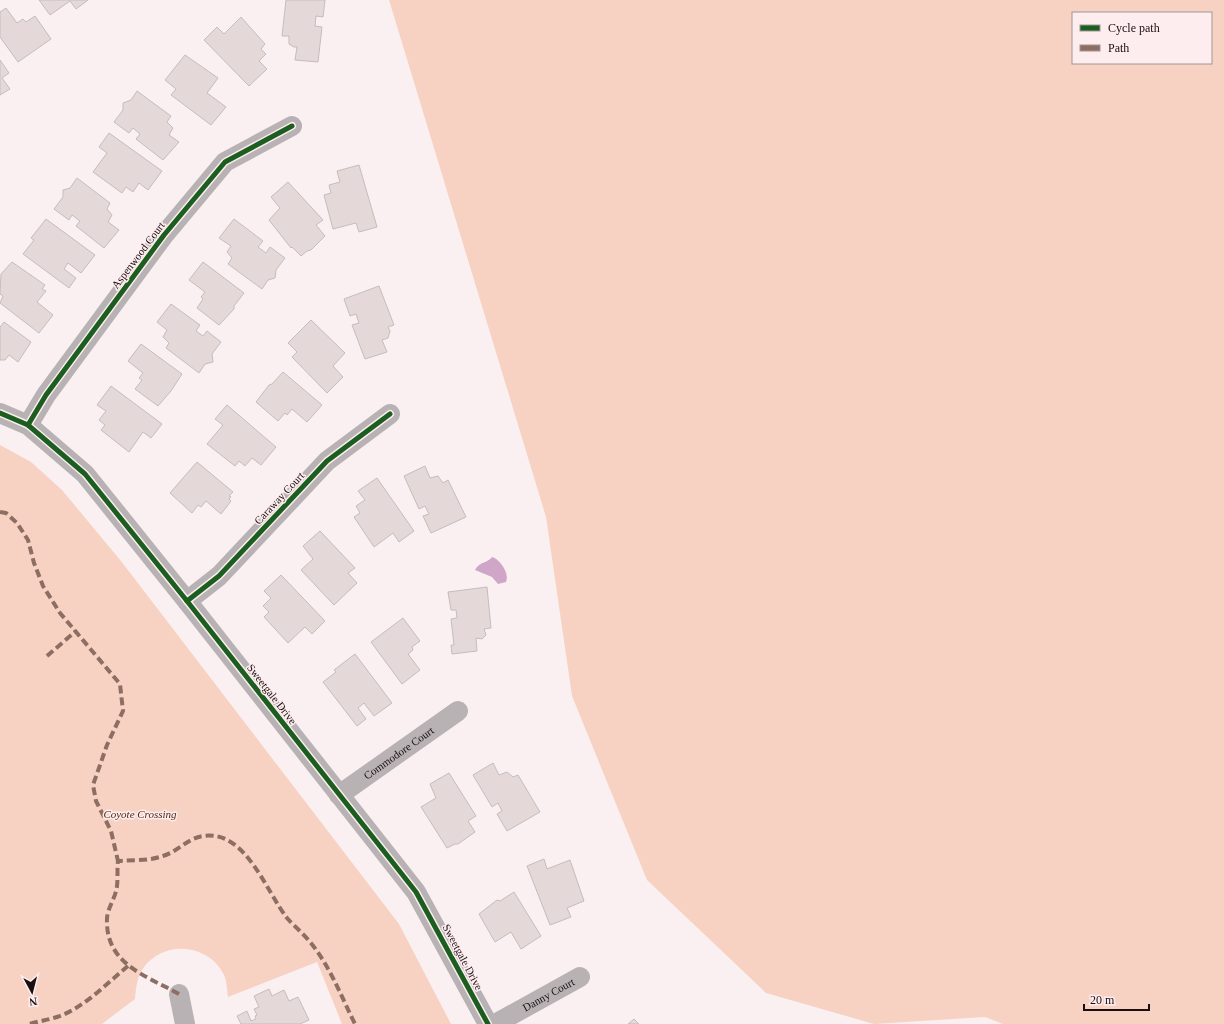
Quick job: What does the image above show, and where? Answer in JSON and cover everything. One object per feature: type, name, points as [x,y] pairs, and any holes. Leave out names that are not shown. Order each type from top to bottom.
[{"type":"street","name":"Aspenwood Court","points":[[28,425],[46,395],[164,235],[225,162],[292,126]]},
{"type":"street","name":"Sweetgale Drive","points":[[0,413],[28,425],[85,474],[416,892],[488,1024]]},
{"type":"street","name":"Caraway Court","points":[[186,601],[219,576],[327,461],[390,414]]},
{"type":"street","name":"Commodore Court","points":[[339,796],[458,711]]},
{"type":"street","name":"Danny Court","points":[[495,1024],[580,977]]},
{"type":"street","points":[[180,994],[185,1024]]},
{"type":"green space","points":[[389,0],[1224,0],[1224,1024],[1003,1024],[985,1017],[874,1024],[766,993],[647,880],[572,696],[546,517]]},
{"type":"green space","name":"Coyote Crossing","points":[[0,445],[31,462],[62,490],[121,561],[399,924],[451,1024],[342,1024],[317,962],[228,997],[223,973],[216,963],[197,951],[174,949],[163,952],[153,958],[144,967],[138,978],[135,999],[102,1024],[0,1024]]},
{"type":"shaded area","points":[[492,557],[504,567],[507,575],[506,582],[498,584],[492,577],[475,570],[479,565]]},
{"type":"building","points":[[39,0],[88,0],[76,9],[70,1],[50,15]]},
{"type":"building","points":[[286,0],[325,0],[323,17],[316,16],[315,26],[322,27],[318,62],[295,60],[297,47],[289,44],[289,36],[282,36]]},
{"type":"building","points":[[6,8],[17,23],[23,19],[26,22],[35,16],[51,39],[18,62],[0,37],[0,12]]},
{"type":"building","points":[[241,17],[265,44],[261,49],[266,54],[259,61],[267,69],[249,86],[204,40],[217,27],[224,34]]},
{"type":"building","points":[[185,55],[218,78],[207,93],[226,107],[211,125],[171,95],[176,89],[165,80]]},
{"type":"building","points":[[0,60],[9,73],[2,78],[10,89],[0,95]]},
{"type":"building","points":[[137,91],[171,116],[167,122],[173,128],[169,135],[179,142],[163,160],[136,139],[140,134],[133,128],[129,133],[114,122],[123,110],[123,103],[131,100]]},
{"type":"building","points":[[109,133],[162,171],[148,190],[139,183],[133,192],[126,187],[122,193],[93,172],[107,153],[99,147]]},
{"type":"building","points":[[359,165],[377,227],[359,232],[356,223],[333,229],[324,195],[331,193],[329,185],[340,182],[337,171]]},
{"type":"building","points":[[77,178],[110,203],[107,209],[112,215],[108,222],[119,230],[104,248],[76,226],[80,221],[72,215],[69,220],[54,209],[63,197],[63,190],[70,188]]},
{"type":"building","points":[[288,182],[323,220],[316,225],[325,236],[311,250],[307,251],[301,256],[292,247],[291,248],[269,220],[280,208],[271,197]]},
{"type":"building","points":[[46,219],[95,255],[81,273],[68,263],[64,269],[76,278],[69,288],[23,254],[34,240],[31,238]]},
{"type":"building","points":[[234,219],[263,241],[258,247],[266,253],[270,247],[285,258],[276,270],[275,278],[268,280],[262,289],[228,264],[232,258],[227,252],[231,246],[219,238]]},
{"type":"building","points":[[12,262],[45,285],[42,289],[46,291],[37,302],[53,315],[39,333],[0,303],[3,296],[0,294],[1,274]]},
{"type":"building","points":[[203,262],[244,293],[234,306],[234,309],[219,325],[197,308],[203,299],[201,297],[205,292],[189,280]]},
{"type":"building","points":[[379,286],[394,325],[388,327],[390,331],[388,338],[382,340],[387,352],[365,359],[352,325],[359,323],[356,314],[350,316],[344,299]]},
{"type":"building","points":[[171,304],[200,325],[196,331],[203,336],[207,331],[221,342],[212,354],[213,362],[205,364],[199,373],[166,348],[169,343],[163,337],[167,330],[157,322]]},
{"type":"building","points":[[311,320],[345,353],[333,366],[343,377],[327,393],[292,357],[297,352],[288,343]]},
{"type":"building","points":[[4,322],[31,342],[18,362],[9,355],[5,360],[0,360],[0,327]]},
{"type":"building","points":[[141,344],[182,374],[171,391],[158,406],[135,389],[142,380],[139,378],[143,373],[128,361]]},
{"type":"building","points":[[283,372],[322,405],[307,422],[292,409],[287,415],[285,413],[278,421],[256,402],[269,385],[272,384]]},
{"type":"building","points":[[111,386],[162,424],[151,438],[143,432],[129,452],[101,430],[105,425],[99,420],[106,411],[97,405]]},
{"type":"building","points":[[227,405],[276,447],[261,465],[252,458],[245,466],[239,461],[235,466],[207,444],[223,425],[215,419]]},
{"type":"building","points":[[197,462],[233,492],[229,496],[231,497],[229,499],[231,501],[221,514],[206,501],[201,507],[198,505],[192,513],[170,493]]},
{"type":"building","points":[[425,466],[430,478],[438,476],[443,483],[448,480],[466,517],[431,533],[423,516],[429,514],[425,506],[419,509],[404,476]]},
{"type":"building","points":[[377,478],[414,531],[399,542],[393,533],[374,547],[354,517],[360,513],[356,506],[365,500],[358,491]]},
{"type":"building","points":[[320,531],[355,568],[348,573],[357,583],[334,605],[301,570],[313,559],[303,546]]},
{"type":"building","points":[[281,575],[325,621],[312,634],[305,627],[288,643],[264,617],[269,612],[263,606],[271,598],[264,591]]},
{"type":"building","points":[[487,587],[491,628],[484,629],[486,635],[482,639],[476,638],[477,651],[452,654],[451,645],[454,645],[451,619],[457,618],[456,610],[451,610],[448,592]]},
{"type":"building","points":[[403,618],[420,641],[412,647],[413,650],[408,654],[420,670],[402,684],[371,642]]},
{"type":"building","points":[[355,654],[392,703],[374,716],[364,703],[358,708],[366,719],[357,726],[323,682],[336,672],[334,670]]},
{"type":"building","points":[[493,763],[499,775],[507,772],[513,777],[518,775],[540,812],[507,831],[497,814],[502,811],[498,803],[492,807],[473,775]]},
{"type":"building","points":[[449,773],[476,816],[468,821],[475,832],[458,844],[447,848],[421,807],[436,798],[430,784]]},
{"type":"building","points":[[544,859],[547,869],[570,860],[584,901],[567,908],[571,917],[550,925],[527,866]]},
{"type":"building","points":[[514,892],[541,936],[521,949],[511,932],[495,942],[479,914],[497,900],[500,901]]},
{"type":"building","points":[[269,989],[272,996],[284,990],[289,1001],[298,997],[309,1020],[300,1024],[241,1024],[237,1016],[247,1011],[251,1021],[256,1019],[255,1016],[257,1015],[254,1009],[259,1007],[254,996]]},
{"type":"building","points":[[634,1019],[639,1024],[628,1024]]},
{"type":"marked path","points":[[0,512],[6,513],[17,523],[28,540],[34,563],[43,586],[60,613],[120,684],[123,711],[107,745],[93,785],[96,801],[111,831],[118,861]]},
{"type":"marked path","points":[[47,656],[76,631]]},
{"type":"marked path","points":[[179,994],[141,974],[120,957],[113,947],[108,934],[107,918],[116,890],[118,861],[158,858],[168,854],[192,839],[203,836],[218,836],[231,842],[253,864],[287,918],[317,951],[335,982],[355,1024]]},
{"type":"marked path","points":[[30,1024],[57,1017],[76,1008],[86,1002],[128,966]]},
{"type":"cycle path","points":[[28,425],[46,395],[164,235],[225,162],[292,126]]},
{"type":"cycle path","points":[[0,413],[28,425],[85,474],[187,601],[416,892],[488,1024]]},
{"type":"cycle path","points":[[187,601],[219,576],[327,461],[390,414]]}]
